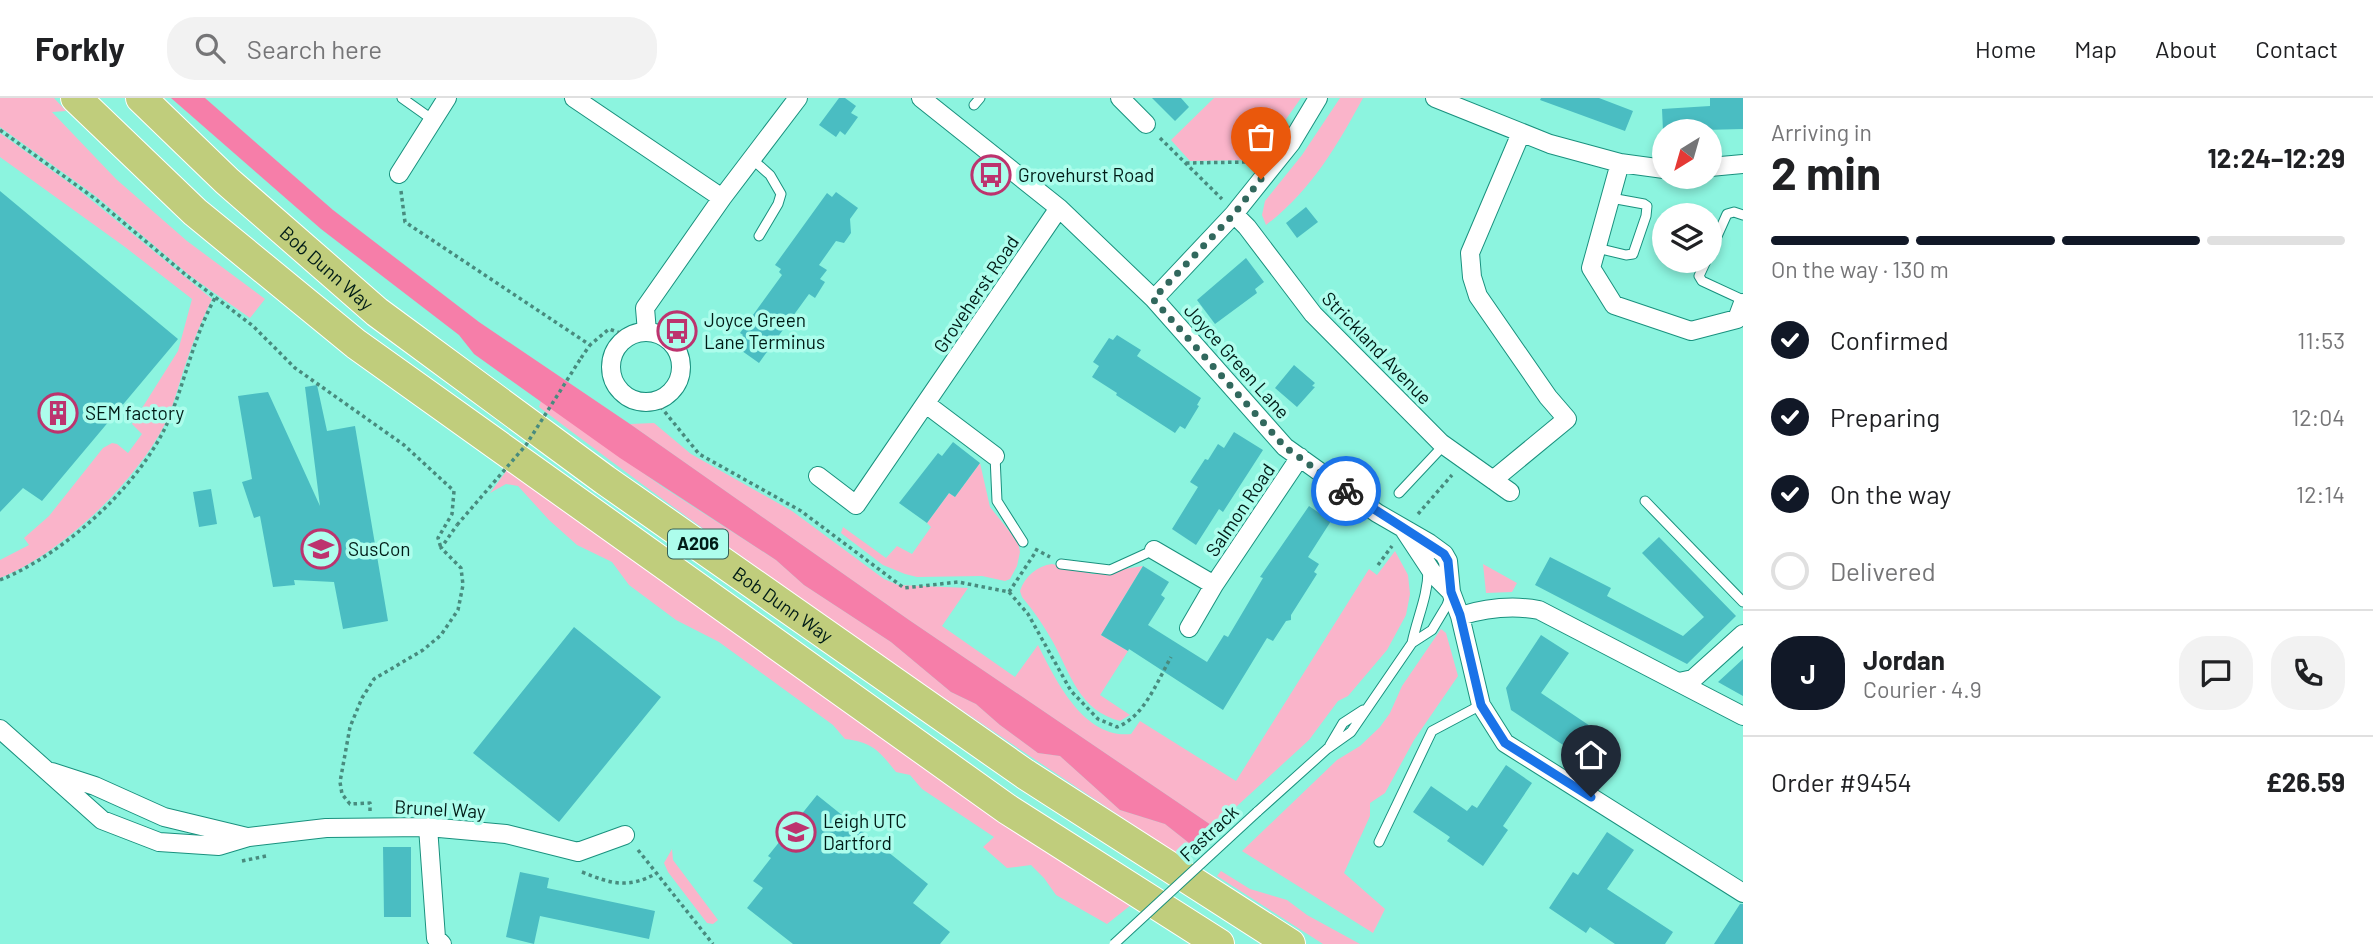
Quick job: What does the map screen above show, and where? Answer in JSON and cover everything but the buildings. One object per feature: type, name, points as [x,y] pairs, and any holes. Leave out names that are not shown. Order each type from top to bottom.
[{"type":"main road","name":"Bob Dunn Way","points":[[76,98],[195,212],[356,344],[1007,809],[1219,944]]},
{"type":"main road","name":"Bob Dunn Way","points":[[141,98],[227,181],[377,312],[594,472],[1026,774],[1290,944]]},
{"type":"street","points":[[399,174],[447,98]]},
{"type":"street","points":[[574,98],[722,198]]},
{"type":"street","points":[[647,332],[645,308],[722,198],[798,98]]},
{"type":"street","name":"Joyce Green Lane","points":[[921,98],[1059,208],[1153,299],[1285,447],[1377,513],[1444,554],[1448,561],[1451,592]]},
{"type":"street","points":[[1119,98],[1146,124]]},
{"type":"street","points":[[1153,299],[1234,214],[1291,143],[1318,98]]},
{"type":"street","points":[[1435,98],[1550,144],[1620,163],[1652,167]]},
{"type":"street","points":[[1493,480],[1567,419],[1548,397],[1478,296],[1472,277],[1469,253],[1521,133]]},
{"type":"street","points":[[1620,163],[1591,268],[1614,305],[1691,331],[1737,318],[1743,301]]},
{"type":"street","points":[[1722,166],[1743,163]]},
{"type":"street","name":"Groveherst Road","points":[[818,476],[856,505],[1059,208]]},
{"type":"street","name":"Strickland Avenue","points":[[1234,214],[1247,227],[1312,314],[1444,445],[1510,492]]},
{"type":"street","points":[[647,332],[659,334],[669,341],[680,356],[678,382],[671,392],[656,401],[643,403],[633,400],[615,385],[611,373],[612,358],[617,347],[629,336],[647,332]]},
{"type":"street","points":[[926,404],[995,456]]},
{"type":"street","name":"Salmon Road","points":[[1189,628],[1214,585],[1300,457]]},
{"type":"street","name":"Joyce Green Lane","points":[[1404,531],[1428,566],[1451,592]]},
{"type":"street","name":"Salmon Road","points":[[1154,550],[1214,585]]},
{"type":"street","points":[[1451,592],[1460,615],[1481,705],[1505,743],[1743,893]]},
{"type":"street","points":[[1460,615],[1497,608],[1526,607],[1539,610],[1743,716]]},
{"type":"street","points":[[1679,681],[1693,679],[1743,634]]},
{"type":"street","name":"Brunel Way","points":[[0,729],[102,820],[159,842],[219,846],[248,837],[326,828],[428,827],[506,834],[578,852],[625,835]]},
{"type":"street","name":"Brunel Way","points":[[46,770],[95,786],[164,817],[248,837]]},
{"type":"street","points":[[428,827],[436,938],[442,944]]},
{"type":"lane","points":[[402,98],[433,120]]},
{"type":"lane","points":[[752,159],[770,175],[781,194],[759,236]]},
{"type":"lane","points":[[1597,248],[1626,255],[1633,254],[1646,216],[1647,206],[1644,204],[1611,198]]},
{"type":"lane","points":[[1722,225],[1727,214],[1734,212],[1743,215]]},
{"type":"lane","points":[[1700,273],[1702,281],[1743,301]]},
{"type":"lane","points":[[1399,493],[1444,445]]},
{"type":"lane","points":[[995,456],[997,501],[1023,542]]},
{"type":"lane","points":[[1645,501],[1743,602]]},
{"type":"lane","name":"Salmon Road","points":[[1060,564],[1110,570],[1154,550]]},
{"type":"lane","points":[[1412,643],[1416,621],[1428,588],[1428,566]]},
{"type":"lane","points":[[1412,643],[1432,630],[1447,605],[1451,592]]},
{"type":"lane","name":"Fastrack","points":[[1114,944],[1327,749],[1351,732],[1412,643]]},
{"type":"lane","points":[[1379,842],[1432,731],[1481,705]]},
{"type":"path","points":[[1146,124],[1234,214]]},
{"type":"path","points":[[0,130],[94,198],[253,326],[295,368],[404,445],[454,491],[452,514],[438,538],[441,548],[461,568],[463,585],[458,610],[441,635],[423,650],[374,679],[362,698],[350,727],[340,782],[342,793],[350,804]]},
{"type":"path","points":[[1186,163],[1275,162]]},
{"type":"path","points":[[399,174],[405,222],[590,345]]},
{"type":"path","points":[[0,580],[36,563],[68,539],[96,515],[144,462],[169,420],[203,322],[215,298]]},
{"type":"path","points":[[441,548],[457,524],[526,444],[590,345],[609,329],[629,336]]},
{"type":"path","points":[[656,401],[699,454],[801,511],[904,587],[958,582],[1009,592],[1028,614],[1071,691],[1098,719],[1118,727],[1131,722],[1171,657]]},
{"type":"path","points":[[1378,565],[1465,460]]},
{"type":"path","points":[[1023,542],[1060,564]]},
{"type":"path","points":[[1009,592],[1037,550]]},
{"type":"path","points":[[625,835],[713,944]]},
{"type":"shaded area","points":[[0,98],[54,98],[66,111],[52,112],[116,179],[187,241],[265,299],[250,318],[189,275],[97,197],[0,127]]},
{"type":"shaded area","points":[[171,98],[205,98],[333,210],[479,322],[630,424],[909,620],[1214,827],[1193,846],[1165,824],[1120,810],[1060,756],[1038,753],[976,704],[951,692],[891,642],[804,585],[776,560],[620,458],[474,354],[459,335],[321,229]]},
{"type":"shaded area","points":[[1214,98],[1301,98],[1257,160],[1190,161],[1171,140]]},
{"type":"shaded area","points":[[1340,98],[1363,98],[1332,151],[1309,183],[1266,225],[1262,215],[1265,201],[1302,155]]},
{"type":"shaded area","points":[[0,133],[79,190],[212,299],[165,424],[135,470],[94,514],[71,534],[23,567],[0,578],[0,560],[29,545],[24,538],[49,516],[103,448],[112,443],[117,444],[128,453],[142,434],[132,424],[178,351],[192,299],[0,157]]},
{"type":"shaded area","points":[[541,401],[663,487],[776,560],[804,585],[891,642],[951,692],[976,704],[1038,753],[1060,756],[1120,810],[1165,824],[1193,846],[1181,856],[936,693],[617,466],[539,407]]},
{"type":"shaded area","points":[[654,423],[691,454],[792,511],[884,579],[898,585],[968,588],[942,626],[1015,677],[1038,645],[1074,705],[1099,727],[1114,733],[1131,734],[1140,721],[1236,781],[1369,569],[1377,575],[1395,551],[1408,575],[1410,594],[1406,615],[1387,650],[1348,696],[1338,701],[1309,740],[1214,827],[909,620],[630,424]]},
{"type":"shaded area","points":[[980,463],[990,507],[1018,542],[1020,552],[1017,566],[1010,579],[1005,581],[982,576],[917,577],[905,574],[883,565],[841,533],[843,527],[886,558],[897,546],[912,554],[931,527],[927,523],[949,493],[955,497]]},
{"type":"shaded area","points":[[507,470],[834,703],[1131,905],[1107,924],[1056,895],[1031,865],[1007,868],[983,847],[994,837],[922,789],[910,775],[896,772],[869,745],[845,739],[833,725],[719,642],[676,620],[629,585],[612,562],[577,545],[549,520],[518,486],[506,484],[490,493]]},
{"type":"shaded area","points":[[1052,564],[1093,574],[1143,566],[1101,635],[1128,651],[1100,695],[1130,715],[1120,721],[1095,709],[1078,690],[1046,630],[1022,597],[1020,591],[1028,576],[1041,567]]},
{"type":"shaded area","points":[[1483,564],[1517,583],[1512,592],[1486,593]]},
{"type":"shaded area","points":[[1441,629],[1446,633],[1458,676],[1414,740],[1385,793],[1370,803],[1370,816],[1344,873],[1385,909],[1373,933],[1242,851],[1337,760],[1360,746],[1380,727],[1390,713],[1402,686]]},
{"type":"shaded area","points":[[672,849],[673,860],[718,920],[713,924],[707,923],[668,872],[664,863]]},
{"type":"shaded area","points":[[1221,871],[1250,889],[1287,900],[1307,915],[1360,944],[1323,944],[1217,876]]},
{"type":"way so far","points":[[1261,179],[1234,214],[1153,299],[1285,447],[1346,491]]},
{"type":"place","name":"Grovehurst Road","points":[[991,175]]},
{"type":"place","name":"Joyce Green Lane Terminus","points":[[677,331]]},
{"type":"place","name":"SEM factory","points":[[58,413]]},
{"type":"place","name":"SusCon","points":[[321,549]]},
{"type":"place","name":"Leigh UTC Dartford","points":[[796,832]]},
{"type":"route","points":[[1346,491],[1444,554],[1448,561],[1451,592],[1460,615],[1481,705],[1505,743],[1591,797]]}]
